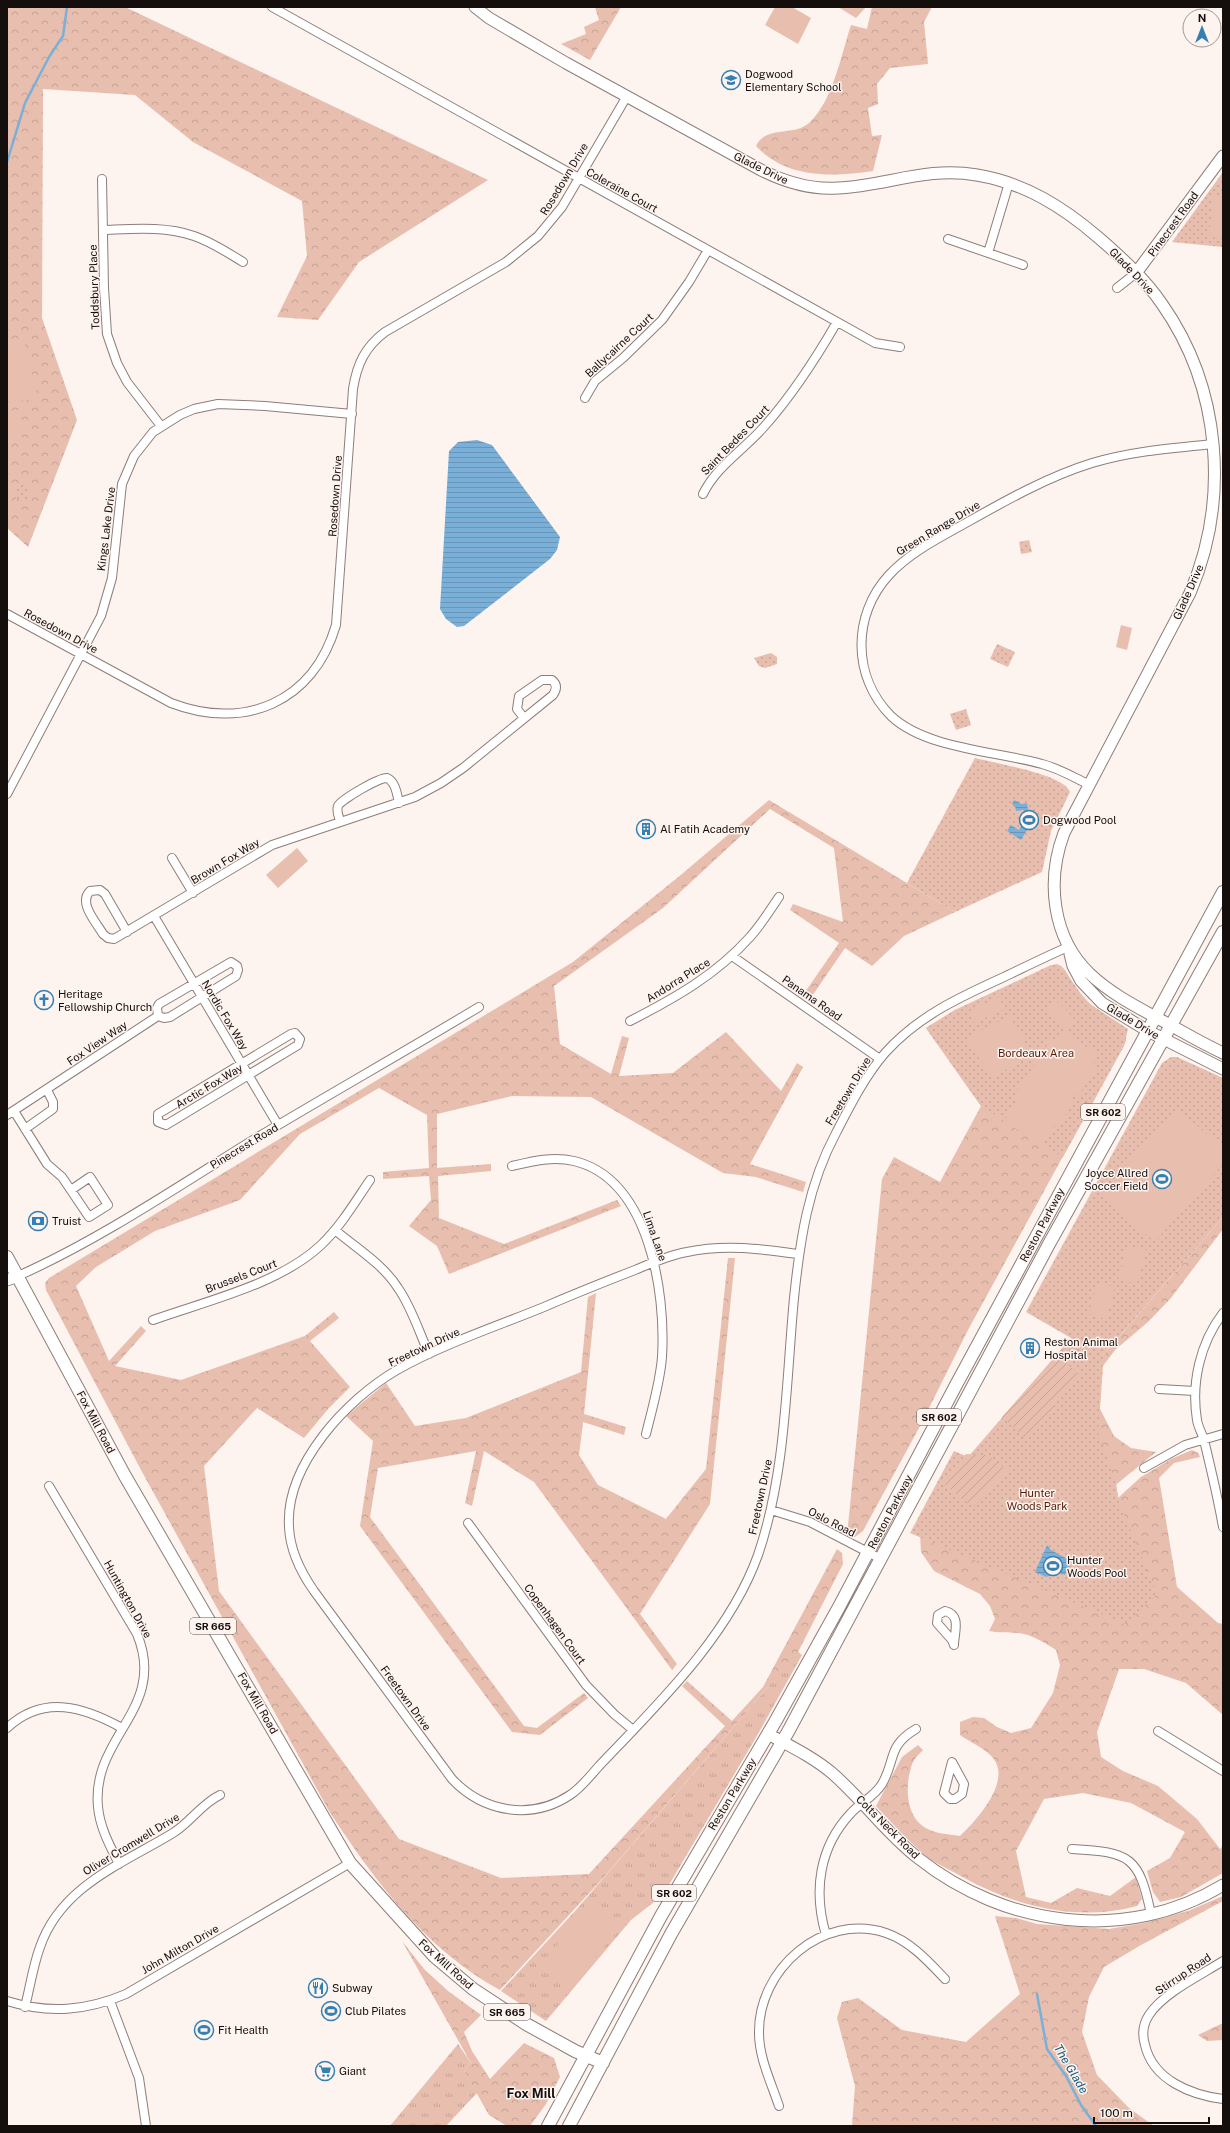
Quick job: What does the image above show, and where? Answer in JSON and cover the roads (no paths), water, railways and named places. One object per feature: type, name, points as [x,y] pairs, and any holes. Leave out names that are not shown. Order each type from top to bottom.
[{"type":"main road","name":"Reston Parkway","points":[[548,2126],[661,1916],[768,1734],[868,1552],[956,1385],[1223,892]]},
{"type":"main road","name":"Reston Parkway","points":[[569,2126],[672,1934],[782,1742],[1049,1244],[1223,932]]},
{"type":"main road","name":"Fox Mill Road","points":[[7,1257],[13,1278],[128,1482],[350,1863],[435,1957],[473,1989],[526,2024],[586,2056],[603,2063]]},
{"type":"street","name":"Coleraine Court","points":[[272,7],[837,322],[875,342],[900,347]]},
{"type":"street","name":"Glade Drive","points":[[474,7],[502,26],[777,178],[801,185],[821,188],[844,188],[910,175],[946,172],[978,175],[1009,183],[1036,193],[1063,208],[1107,245],[1136,273],[1162,304],[1189,351],[1205,395],[1214,444],[1215,474],[1213,510],[1207,541],[1198,571],[1175,623],[1088,784],[1064,833],[1055,868],[1055,904],[1061,928],[1075,970],[1087,990],[1110,1009],[1163,1040],[1223,1070]]},
{"type":"street","name":"Rosedown Drive","points":[[7,614],[171,703],[206,713],[234,714],[254,710],[277,701],[298,687],[321,659],[329,645],[336,625],[355,375],[359,362],[369,346],[385,332],[506,262],[527,247],[556,216],[627,96]]},
{"type":"street","name":"Pinecrest Road","points":[[1117,288],[1136,273],[1223,156]]},
{"type":"street","name":"Toddsbury Place","points":[[102,179],[105,318],[111,349],[127,382],[161,426]]},
{"type":"street","points":[[988,253],[1009,183]]},
{"type":"street","points":[[103,230],[150,229],[188,234],[208,242],[243,262]]},
{"type":"street","points":[[948,239],[1023,265]]},
{"type":"street","name":"Ballycairne Court","points":[[585,398],[595,381],[623,358],[662,320],[689,282],[708,250]]},
{"type":"street","name":"Saint Bedes Court","points":[[703,494],[715,474],[740,451],[779,410],[816,358],[837,322]]},
{"type":"street","name":"Kings Lake Drive","points":[[7,794],[101,616],[112,578],[119,499],[125,477],[138,450],[161,426],[194,409],[224,404],[352,414]]},
{"type":"street","name":"Green Range Drive","points":[[1088,784],[1043,764],[936,740],[913,732],[902,724],[882,705],[874,694],[864,669],[860,646],[861,632],[868,606],[880,585],[889,574],[908,558],[947,534],[1039,484],[1090,464],[1124,455],[1214,444]]},
{"type":"street","name":"Brown Fox Way","points":[[127,932],[105,894],[100,890],[90,891],[85,897],[85,904],[105,937],[114,939],[127,932],[193,893],[272,845],[415,797],[441,783],[524,718],[553,695],[556,688],[555,683],[552,680],[542,680],[519,696],[517,709],[524,718]]},
{"type":"street","points":[[340,821],[337,810],[341,802],[380,778],[388,778],[391,781],[399,802]]},
{"type":"street","points":[[172,858],[193,893]]},
{"type":"street","name":"Andorra Place","points":[[630,1021],[697,984],[732,956],[751,936],[779,897]]},
{"type":"street","name":"Nordic Fox Way","points":[[154,916],[278,1125]]},
{"type":"street","name":"Glade Drive","points":[[1068,947],[1083,966],[1100,983],[1171,1026],[1223,1053]]},
{"type":"street","name":"Freetown Drive","points":[[798,1254],[764,1249],[723,1247],[688,1252],[654,1262],[429,1354],[396,1370],[360,1396],[335,1421],[314,1450],[297,1482],[291,1499],[289,1516],[291,1542],[302,1575],[452,1779],[466,1792],[482,1802],[495,1807],[521,1811],[534,1810],[559,1802],[578,1788],[701,1655],[729,1615],[752,1568],[771,1510],[780,1454],[798,1254],[802,1227],[818,1174],[834,1136],[864,1083],[880,1059],[903,1034],[934,1011],[980,987],[1068,947]]},
{"type":"street","name":"Panama Road","points":[[732,956],[880,1059]]},
{"type":"street","name":"Fox View Way","points":[[231,962],[237,966],[238,970],[236,976],[202,998],[170,1017],[164,1018],[158,1016],[157,1008],[160,1004],[193,983],[227,963],[231,962]]},
{"type":"street","name":"Pinecrest Road","points":[[13,1278],[50,1261],[162,1197],[278,1125],[479,1007]]},
{"type":"street","name":"Fox View Way","points":[[10,1113],[158,1016]]},
{"type":"street","name":"Arctic Fox Way","points":[[291,1034],[299,1036],[298,1045],[249,1075],[166,1125],[158,1122],[158,1114],[242,1063],[291,1034]]},
{"type":"street","points":[[25,1129],[53,1109],[53,1102],[47,1090]]},
{"type":"street","points":[[10,1113],[25,1129],[47,1164],[62,1177],[89,1217],[108,1204],[90,1177],[71,1190]]},
{"type":"street","name":"Lima Lane","points":[[512,1166],[541,1160],[561,1159],[586,1164],[607,1176],[617,1185],[632,1205],[654,1262],[662,1336],[662,1358],[646,1434]]},
{"type":"street","name":"Brussels Court","points":[[153,1320],[266,1280],[283,1272],[312,1252],[335,1230],[370,1180]]},
{"type":"street","points":[[335,1230],[388,1274],[397,1286],[409,1308],[429,1354]]},
{"type":"street","points":[[1223,1313],[1206,1344],[1199,1363],[1195,1392],[1197,1422],[1203,1439],[1223,1527]]},
{"type":"street","points":[[1159,1389],[1195,1392]]},
{"type":"street","points":[[1144,1468],[1185,1445],[1223,1434]]},
{"type":"street","name":"Huntington Drive","points":[[49,1486],[137,1634],[142,1645],[145,1658],[144,1682],[136,1708],[105,1757],[97,1793],[100,1820],[109,1844],[119,1864]]},
{"type":"street","name":"Oslo Road","points":[[771,1510],[810,1522],[881,1559]]},
{"type":"street","name":"Copenhagen Court","points":[[468,1523],[586,1685],[633,1730]]},
{"type":"street","points":[[7,1728],[29,1714],[57,1707],[83,1710],[122,1728]]},
{"type":"street","points":[[826,1935],[819,1908],[822,1862],[841,1824],[862,1802],[878,1791],[897,1744],[916,1729]]},
{"type":"street","points":[[1158,1731],[1223,1771]]},
{"type":"street","name":"Colts Neck Road","points":[[768,1734],[831,1772],[862,1802],[896,1839],[923,1862],[952,1882],[993,1903],[1038,1916],[1058,1919],[1108,1920],[1151,1914],[1197,1898],[1223,1885]]},
{"type":"street","name":"Oliver Cromwell Drive","points":[[25,2007],[40,1947],[49,1926],[60,1910],[82,1888],[119,1864],[183,1827],[204,1805],[220,1795]]},
{"type":"street","points":[[1072,1849],[1109,1852],[1129,1861],[1140,1874],[1144,1883],[1151,1914]]},
{"type":"street","name":"John Milton Drive","points":[[7,2001],[25,2007],[69,2010],[93,2006],[110,2001],[126,1994],[350,1863]]},
{"type":"street","points":[[779,2106],[760,2047],[759,2033],[763,2005],[773,1979],[786,1963],[800,1950],[826,1935],[859,1929],[885,1933],[907,1944],[918,1952],[946,1979]]},
{"type":"street","name":"Stirrup Road","points":[[1223,1961],[1164,2000],[1148,2016],[1144,2032],[1145,2046],[1150,2060],[1165,2077],[1187,2090],[1212,2098],[1223,2099]]},
{"type":"street","points":[[110,2001],[139,2078],[146,2126]]},
{"type":"water","points":[[477,440],[492,445],[560,537],[557,550],[550,559],[464,626],[457,627],[446,619],[440,609],[449,451],[458,442]]},
{"type":"water","name":"Dogwood Pool","points":[[1014,800],[1022,804],[1027,803],[1028,810],[1036,815],[1021,840],[1007,831],[1011,825],[1019,830],[1029,813],[1023,810],[1016,811],[1015,806],[1012,804]]},
{"type":"water","name":"Hunter Woods Pool","points":[[1047,1545],[1051,1550],[1071,1561],[1065,1575],[1057,1572],[1056,1574],[1046,1577],[1035,1572]]},
{"type":"waterway","points":[[7,162],[25,103],[49,57],[63,36],[67,7]]},
{"type":"waterway","name":"The Glade","points":[[1037,1994],[1047,2049],[1066,2076],[1081,2105],[1096,2126]]},
{"type":"place","name":"Dogwood Elementary School","points":[[731,80]]},
{"type":"place","name":"Dogwood Pool","points":[[1029,820]]},
{"type":"place","name":"Al Fatih Academy","points":[[646,829]]},
{"type":"place","name":"Heritage Fellowship Church","points":[[44,1000]]},
{"type":"place","name":"Joyce Allred Soccer Field","points":[[1162,1179]]},
{"type":"place","name":"Truist","points":[[38,1221]]},
{"type":"place","name":"Reston Animal Hospital","points":[[1030,1348]]},
{"type":"place","name":"Hunter Woods Pool","points":[[1053,1566]]},
{"type":"place","name":"Subway","points":[[318,1988]]},
{"type":"place","name":"Club Pilates","points":[[331,2011]]},
{"type":"place","name":"Fit Health","points":[[204,2030]]},
{"type":"place","name":"Giant","points":[[325,2071]]},
{"type":"district","name":"Fox Mill","points":[[531,2093]]},
{"type":"park label","name":"Bordeaux Area","points":[[1036,1053]]},
{"type":"park label","name":"Hunter Woods Park","points":[[1037,1499]]}]
